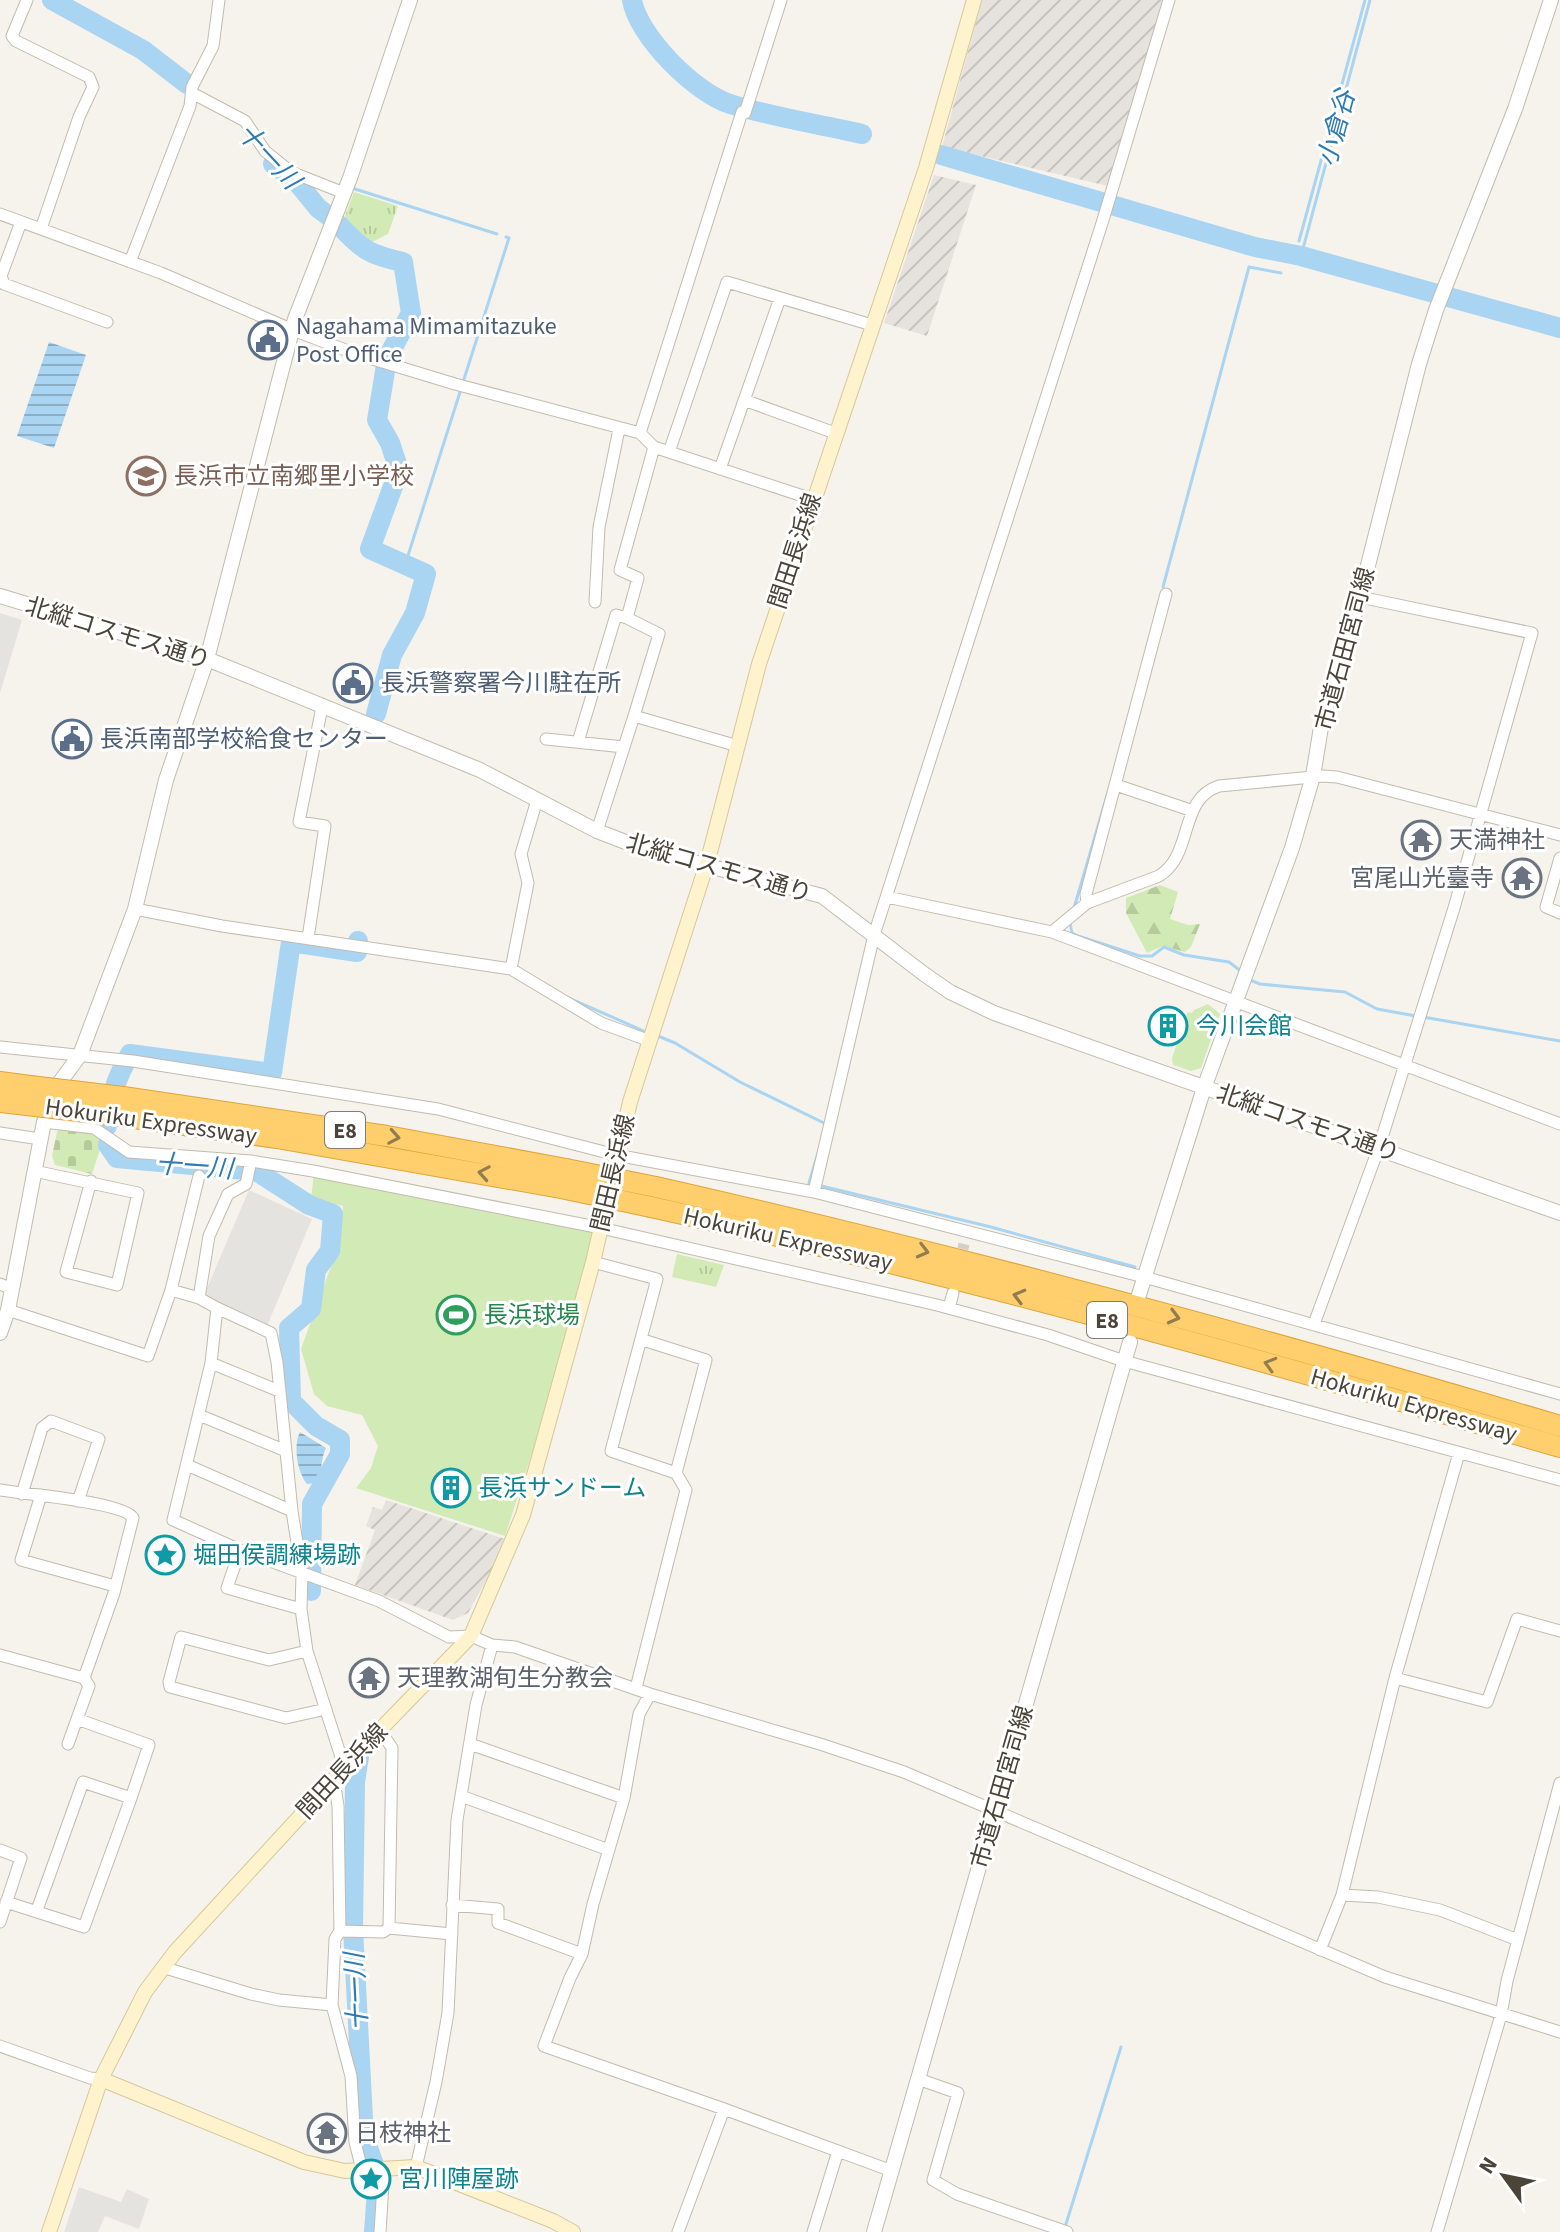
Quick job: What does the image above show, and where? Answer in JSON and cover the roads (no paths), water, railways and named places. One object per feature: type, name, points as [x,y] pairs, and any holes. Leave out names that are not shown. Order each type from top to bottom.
[{"type":"highway","name":"Hokuriku Expressway","points":[[0,1082],[29,1095],[121,1107],[277,1138],[564,1179],[837,1229],[1020,1276],[1560,1426]]},
{"type":"highway","name":"Hokuriku Expressway","points":[[0,1102],[29,1095]]},
{"type":"highway","name":"Hokuriku Expressway","points":[[654,1197],[831,1248],[1251,1359],[1560,1447]]},
{"type":"main road","name":"間田長浜線","points":[[49,2232],[101,2079],[121,2036],[162,1967],[344,1765],[471,1636],[523,1515],[593,1262],[616,1155],[707,864],[759,664],[812,499],[926,168],[974,0]]},
{"type":"main road","points":[[101,2079],[304,2162],[345,2171],[416,2167],[553,2221],[573,2232]]},
{"type":"street","points":[[27,0],[12,36],[16,41],[89,77],[93,87],[79,117],[41,229]]},
{"type":"street","points":[[130,262],[190,106],[192,87],[213,46],[219,0]]},
{"type":"street","points":[[0,1333],[8,1310],[6,1286],[44,1122],[60,1082],[80,1055],[135,909],[166,780],[207,659],[299,307],[344,193],[410,0]]},
{"type":"street","points":[[640,433],[781,0]]},
{"type":"street","points":[[814,1192],[874,935],[1105,214],[1169,0]]},
{"type":"street","name":"市道石田宮司線","points":[[1138,1298],[1204,1088],[1292,848],[1313,776],[1322,721],[1360,597],[1419,364],[1444,288],[1515,109],[1551,0]]},
{"type":"street","points":[[192,93],[245,121],[265,151],[291,172],[344,193]]},
{"type":"street","points":[[0,214],[161,273],[293,330],[386,363],[640,433],[654,447],[812,499]]},
{"type":"street","points":[[21,222],[5,250],[1,276],[4,284],[107,322]]},
{"type":"street","points":[[669,452],[727,282],[872,325]]},
{"type":"street","points":[[720,469],[780,298]]},
{"type":"street","points":[[744,400],[835,433]]},
{"type":"street","points":[[595,602],[599,527],[619,429]]},
{"type":"street","points":[[627,618],[638,578],[620,570],[654,447]]},
{"type":"street","points":[[1087,903],[1086,894],[1166,594]]},
{"type":"street","name":"北縦コスモス通り","points":[[0,596],[207,659],[480,770],[597,831],[641,848],[822,896],[950,992],[994,1013],[1560,1213]]},
{"type":"street","points":[[1314,1324],[1379,1147],[1454,908],[1532,633],[1360,597]]},
{"type":"street","points":[[578,742],[616,615],[659,634],[597,831]]},
{"type":"street","points":[[308,938],[325,826],[299,822],[322,707]]},
{"type":"street","points":[[634,716],[738,746]]},
{"type":"street","points":[[546,739],[624,747]]},
{"type":"street","points":[[1052,932],[1087,903],[1169,870],[1179,857],[1193,811],[1202,794],[1219,786],[1313,776],[1337,777],[1560,835]]},
{"type":"street","points":[[1116,785],[1193,811]]},
{"type":"street","points":[[511,969],[528,883],[521,854],[537,800]]},
{"type":"street","points":[[1560,858],[1546,907],[1560,913]]},
{"type":"street","points":[[887,897],[1052,932],[1560,1124]]},
{"type":"street","points":[[135,909],[222,926],[511,969],[601,1023],[650,1041]]},
{"type":"street","points":[[0,1047],[80,1055],[438,1109],[616,1155],[814,1192],[1144,1277],[1560,1394]]},
{"type":"street","points":[[44,1122],[94,1128],[129,1152],[249,1167],[601,1228],[949,1308],[1048,1335],[1124,1361],[1560,1480]]},
{"type":"street","points":[[0,1133],[40,1139]]},
{"type":"street","points":[[199,1298],[209,1236],[228,1194],[246,1184],[249,1167]]},
{"type":"street","points":[[34,1171],[91,1181],[138,1193],[117,1285],[66,1272],[91,1181]]},
{"type":"street","points":[[8,1310],[148,1356],[171,1290],[199,1176]]},
{"type":"street","points":[[964,1244],[966,1231]]},
{"type":"street","points":[[593,1262],[657,1279],[611,1451],[676,1473],[686,1490],[636,1688]]},
{"type":"street","points":[[171,1290],[199,1298],[271,1333],[302,1574],[301,1609],[307,1651],[337,1752],[344,1765]]},
{"type":"street","points":[[949,1308],[953,1293]]},
{"type":"street","points":[[217,1308],[211,1363],[173,1520],[240,1550],[379,1601],[449,1637],[471,1636],[492,1645],[515,1647],[650,1694],[904,1772],[1385,1977],[1560,2032]]},
{"type":"street","points":[[643,1340],[706,1360],[676,1473]]},
{"type":"street","name":"市道石田宮司線","points":[[874,2232],[1130,1342]]},
{"type":"street","points":[[211,1363],[279,1391]]},
{"type":"street","points":[[199,1415],[286,1451]]},
{"type":"street","points":[[22,1494],[42,1428],[51,1421],[99,1439],[78,1501]]},
{"type":"street","points":[[1320,1950],[1342,1895],[1395,1678],[1459,1453]]},
{"type":"street","points":[[187,1465],[292,1511]]},
{"type":"street","points":[[0,1490],[78,1501],[127,1511],[132,1516],[115,1586],[84,1678]]},
{"type":"street","points":[[41,1495],[21,1560],[115,1586]]},
{"type":"street","points":[[240,1550],[227,1588],[301,1609]]},
{"type":"street","points":[[1395,1678],[1487,1702],[1517,1619],[1560,1631]]},
{"type":"street","points":[[307,1651],[269,1660],[181,1637],[170,1687],[286,1718],[326,1709]]},
{"type":"street","points":[[416,2167],[448,2013],[457,1820],[492,1645]]},
{"type":"street","points":[[1,1658],[84,1678],[89,1686],[68,1744]]},
{"type":"street","points":[[650,1694],[639,1714],[624,1798],[582,1954],[544,2046],[892,2171]]},
{"type":"street","points":[[6,1902],[84,1927],[149,1745],[77,1719]]},
{"type":"street","points":[[376,1734],[392,1748],[389,1928]]},
{"type":"street","points":[[470,1744],[624,1798]]},
{"type":"street","points":[[37,1910],[83,1782],[131,1798]]},
{"type":"street","points":[[1437,2232],[1501,2015],[1518,1940],[1556,1812],[1560,1783]]},
{"type":"street","points":[[330,1784],[336,1793],[338,1806],[340,1931],[335,1939],[332,2005],[351,2076],[355,2142],[375,2170],[380,2232]]},
{"type":"street","points":[[461,1796],[609,1850]]},
{"type":"street","points":[[0,1850],[21,1858],[0,1922]]},
{"type":"street","points":[[1342,1895],[1378,1897],[1440,1910],[1518,1940]]},
{"type":"street","points":[[452,1905],[498,1909],[498,1923],[582,1954]]},
{"type":"street","points":[[340,1931],[383,1932],[389,1928],[452,1934]]},
{"type":"street","points":[[162,1967],[265,1997],[332,2005]]},
{"type":"street","points":[[0,2046],[90,2078],[101,2079]]},
{"type":"street","points":[[918,2079],[958,2093],[933,2180],[957,2194],[1067,2232]]},
{"type":"street","points":[[678,2232],[724,2109]]},
{"type":"street","points":[[813,2232],[838,2151]]},
{"type":"water","points":[[49,342],[86,355],[54,448],[17,436]]},
{"type":"water","points":[[300,1432],[326,1448],[316,1483],[307,1484],[301,1473],[297,1451]]},
{"type":"waterway","name":"十一川","points":[[52,0],[143,50],[187,84]]},
{"type":"waterway","points":[[632,0],[636,14],[656,46],[685,76],[716,98],[762,113],[862,134]]},
{"type":"waterway","points":[[1299,241],[1365,0]]},
{"type":"waterway","name":"小倉谷","points":[[1301,256],[1370,0]]},
{"type":"waterway","points":[[941,155],[1255,247],[1301,256],[1560,328]]},
{"type":"waterway","name":"十一川","points":[[273,164],[296,181],[318,208],[330,217]]},
{"type":"waterway","points":[[355,189],[497,234]]},
{"type":"waterway","name":"十一川","points":[[339,225],[367,250],[403,262],[411,313],[387,359],[377,420],[390,443],[399,470],[370,549],[426,574],[415,613],[392,655],[376,714]]},
{"type":"waterway","points":[[464,379],[509,238],[506,237]]},
{"type":"waterway","points":[[1163,587],[1249,267],[1281,273]]},
{"type":"waterway","points":[[405,565],[461,389]]},
{"type":"waterway","points":[[1074,908],[1108,792]]},
{"type":"waterway","points":[[1070,923],[1072,933],[1078,936],[1140,956],[1152,956],[1164,947],[1184,955],[1229,962],[1242,972]]},
{"type":"waterway","name":"十一川","points":[[107,1126],[114,1088],[130,1054],[272,1073],[291,942],[357,952],[358,941]]},
{"type":"waterway","points":[[1250,980],[1260,984],[1345,992],[1377,1009],[1416,1016]]},
{"type":"waterway","points":[[569,998],[646,1032]]},
{"type":"waterway","points":[[1423,1017],[1560,1041]]},
{"type":"waterway","points":[[658,1036],[825,1126]]},
{"type":"waterway","name":"十一川","points":[[108,1145],[117,1158],[256,1171],[309,1205],[333,1214],[330,1251],[316,1270],[311,1309],[289,1328],[291,1401],[316,1426],[340,1440],[340,1454],[312,1504],[311,1591]]},
{"type":"waterway","points":[[818,1153],[809,1183],[991,1227],[1135,1267]]},
{"type":"waterway","name":"十一川","points":[[360,1750],[355,1782],[353,1929],[364,2137],[378,2176],[374,2232]]},
{"type":"waterway","points":[[1066,2224],[1121,2047]]},
{"type":"tunnel","points":[[959,1265],[964,1244]]},
{"type":"place","name":"Nagahama Mimamitazuke Post Office","points":[[268,340]]},
{"type":"place","name":"長浜市立南郷里小学校","points":[[146,476]]},
{"type":"place","name":"長浜警察署今川駐在所","points":[[353,683]]},
{"type":"place","name":"長浜南部学校給食センター","points":[[72,739]]},
{"type":"place","name":"天満神社","points":[[1421,840]]},
{"type":"place","name":"宮尾山光臺寺","points":[[1522,878]]},
{"type":"place","name":"今川会館","points":[[1168,1026]]},
{"type":"place","name":"長浜球場","points":[[456,1315]]},
{"type":"place","name":"長浜サンドーム","points":[[451,1488]]},
{"type":"place","name":"堀田侯調練場跡","points":[[165,1555]]},
{"type":"place","name":"天理教湖旬生分教会","points":[[369,1678]]},
{"type":"place","name":"日枝神社","points":[[327,2133]]},
{"type":"place","name":"宮川陣屋跡","points":[[371,2179]]}]
